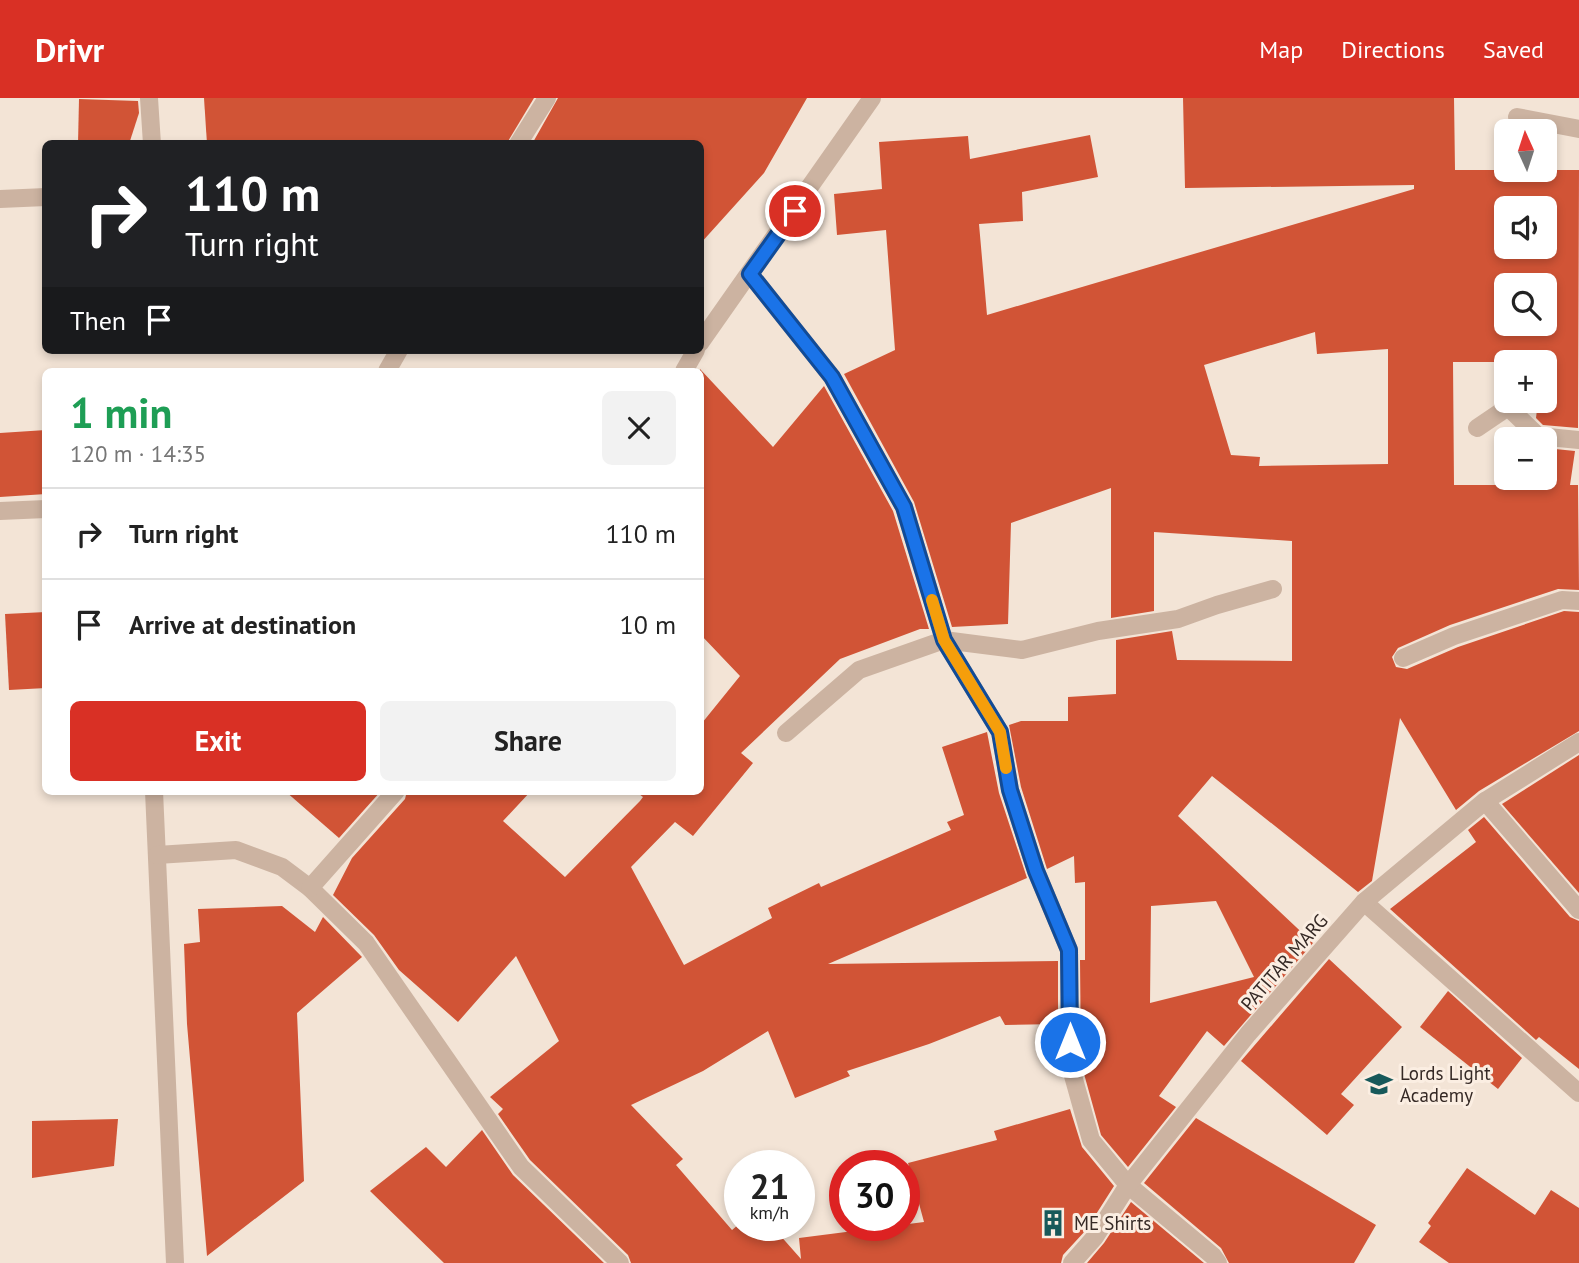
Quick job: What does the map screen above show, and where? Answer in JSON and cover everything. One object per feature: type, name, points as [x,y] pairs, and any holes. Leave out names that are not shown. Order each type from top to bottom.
[{"type":"street","points":[[149,98],[152,140]]},
{"type":"street","points":[[521,140],[547,98]]},
{"type":"street","points":[[704,332],[750,274],[872,98]]},
{"type":"street","points":[[1517,117],[1579,129]]},
{"type":"street","points":[[0,199],[42,197]]},
{"type":"street","points":[[750,274],[832,377],[904,507],[944,640],[1000,732],[1010,790],[1036,871],[1069,950],[1070,1065],[1091,1140],[1128,1185],[1218,1263]]},
{"type":"street","points":[[1478,428],[1508,407],[1538,436],[1579,440]]},
{"type":"street","points":[[0,511],[42,509]]},
{"type":"street","points":[[786,733],[859,670],[944,640],[1021,650],[1098,631],[1178,619],[1217,604],[1273,589]]},
{"type":"street","points":[[1403,658],[1454,636],[1562,600],[1579,600]]},
{"type":"street","name":"PATITAR MARG","points":[[1072,1263],[1095,1237],[1128,1185],[1248,1034],[1364,902],[1485,802],[1579,742]]},
{"type":"street","points":[[154,795],[175,1263]]},
{"type":"street","points":[[310,888],[392,795]]},
{"type":"street","points":[[1485,802],[1579,910]]},
{"type":"street","points":[[157,855],[236,850],[282,867],[310,888],[366,943],[521,1167],[620,1263]]},
{"type":"street","points":[[1364,902],[1579,1093]]},
{"type":"building","points":[[204,98],[534,98],[509,140],[207,140]]},
{"type":"building","points":[[558,98],[807,98],[764,173],[704,240],[704,140],[534,140]]},
{"type":"building","points":[[1183,98],[1454,98],[1455,170],[1494,170],[1494,182],[1558,182],[1558,170],[1579,170],[1578,428],[1543,425],[1536,418],[1537,413],[1557,413],[1557,350],[1494,350],[1494,362],[1453,362],[1454,485],[1494,485],[1494,490],[1557,490],[1557,449],[1575,451],[1570,485],[1578,485],[1579,590],[1558,589],[1450,625],[1398,648],[1392,657],[1396,667],[1407,669],[1458,647],[1564,611],[1579,612],[1579,731],[1479,791],[1456,810],[1400,718],[1372,881],[1358,892],[1212,776],[1178,816],[1313,943],[1224,1046],[1207,1031],[1159,1096],[1176,1107],[1128,1167],[1101,1135],[1081,1063],[1080,960],[1085,960],[1085,882],[1075,883],[1074,856],[1047,869],[1021,787],[1009,725],[1021,721],[1068,721],[1068,697],[1116,694],[1116,640],[1172,631],[1177,660],[1292,661],[1292,541],[1154,532],[1154,611],[1111,618],[1111,488],[1011,523],[1008,624],[952,627],[914,502],[844,374],[895,350],[886,230],[837,235],[834,194],[882,189],[879,142],[968,136],[970,159],[1090,135],[1098,177],[1022,192],[1023,221],[979,224],[987,315],[1414,189],[1414,185],[1185,188]],"holes":[[[1315,332],[1317,354],[1388,349],[1388,464],[1259,466],[1260,457],[1231,455],[1204,365]],[[1216,901],[1254,977],[1150,1003],[1151,906]]]},
{"type":"building","points":[[79,99],[138,101],[139,113],[130,140],[78,140]]},
{"type":"building","points":[[704,373],[773,447],[824,386],[893,511],[929,629],[920,629],[840,659],[741,753],[753,763],[693,836],[675,822],[631,867],[684,965],[772,918],[768,908],[819,883],[821,887],[951,830],[947,822],[964,815],[942,747],[987,732],[999,793],[1027,878],[828,964],[1058,961],[1058,1024],[1005,1025],[1000,1016],[929,1044],[847,1071],[850,1076],[795,1098],[768,1031],[703,1071],[631,1105],[683,1159],[676,1165],[724,1221],[724,1241],[785,1241],[801,1259],[799,1241],[815,1241],[815,1236],[829,1234],[829,1241],[920,1241],[920,1223],[924,1222],[920,1207],[920,1160],[997,1140],[994,1131],[1070,1109],[1082,1147],[1114,1186],[1086,1230],[1063,1255],[1061,1263],[631,1263],[628,1255],[530,1160],[498,1114],[503,1109],[490,1097],[559,1041],[516,956],[458,1022],[399,970],[374,935],[333,895],[352,858],[406,795],[527,795],[503,821],[565,877],[640,801],[643,797],[640,795],[704,795],[704,721],[740,676],[704,638]]},
{"type":"building","points":[[42,430],[42,494],[0,497],[0,433]]},
{"type":"building","points":[[42,612],[42,688],[9,690],[5,614]]},
{"type":"building","points":[[1579,755],[1579,893],[1502,804]]},
{"type":"building","points":[[290,795],[377,795],[339,838]]},
{"type":"building","points":[[1484,817],[1570,917],[1579,921],[1579,1069],[1539,1037],[1536,1040],[1390,909],[1476,842],[1468,830]]},
{"type":"building","points":[[282,906],[315,932],[323,917],[362,957],[297,1013],[304,1181],[207,1256],[187,1024],[184,944],[200,942],[198,909]]},
{"type":"building","points":[[1329,959],[1402,1027],[1341,1094],[1354,1105],[1327,1135],[1241,1061]]},
{"type":"building","points":[[1448,991],[1522,1058],[1498,1089],[1420,1027]]},
{"type":"building","points":[[1196,1118],[1376,1225],[1354,1263],[1229,1263],[1221,1248],[1144,1183]]},
{"type":"building","points":[[118,1119],[114,1166],[32,1178],[32,1121]]},
{"type":"building","points":[[482,1130],[513,1175],[604,1263],[444,1263],[370,1191],[426,1147],[446,1167]]},
{"type":"building","points":[[1467,1168],[1535,1215],[1551,1190],[1579,1208],[1579,1263],[1449,1263],[1419,1242],[1431,1226],[1428,1223]]},
{"type":"building","points":[[1131,1202],[1204,1263],[1087,1263]]},
{"type":"slow traffic","points":[[932,600],[944,640],[1000,732],[1006,768]]},
{"type":"place","name":"Lords Light Academy","points":[[1379,1084]]},
{"type":"place","name":"ME Shirts","points":[[1053,1223]]},
{"type":"route","points":[[795,211],[750,274],[832,377],[904,507],[944,640],[1000,732],[1010,790],[1036,871],[1069,950],[1070,1042]]}]
